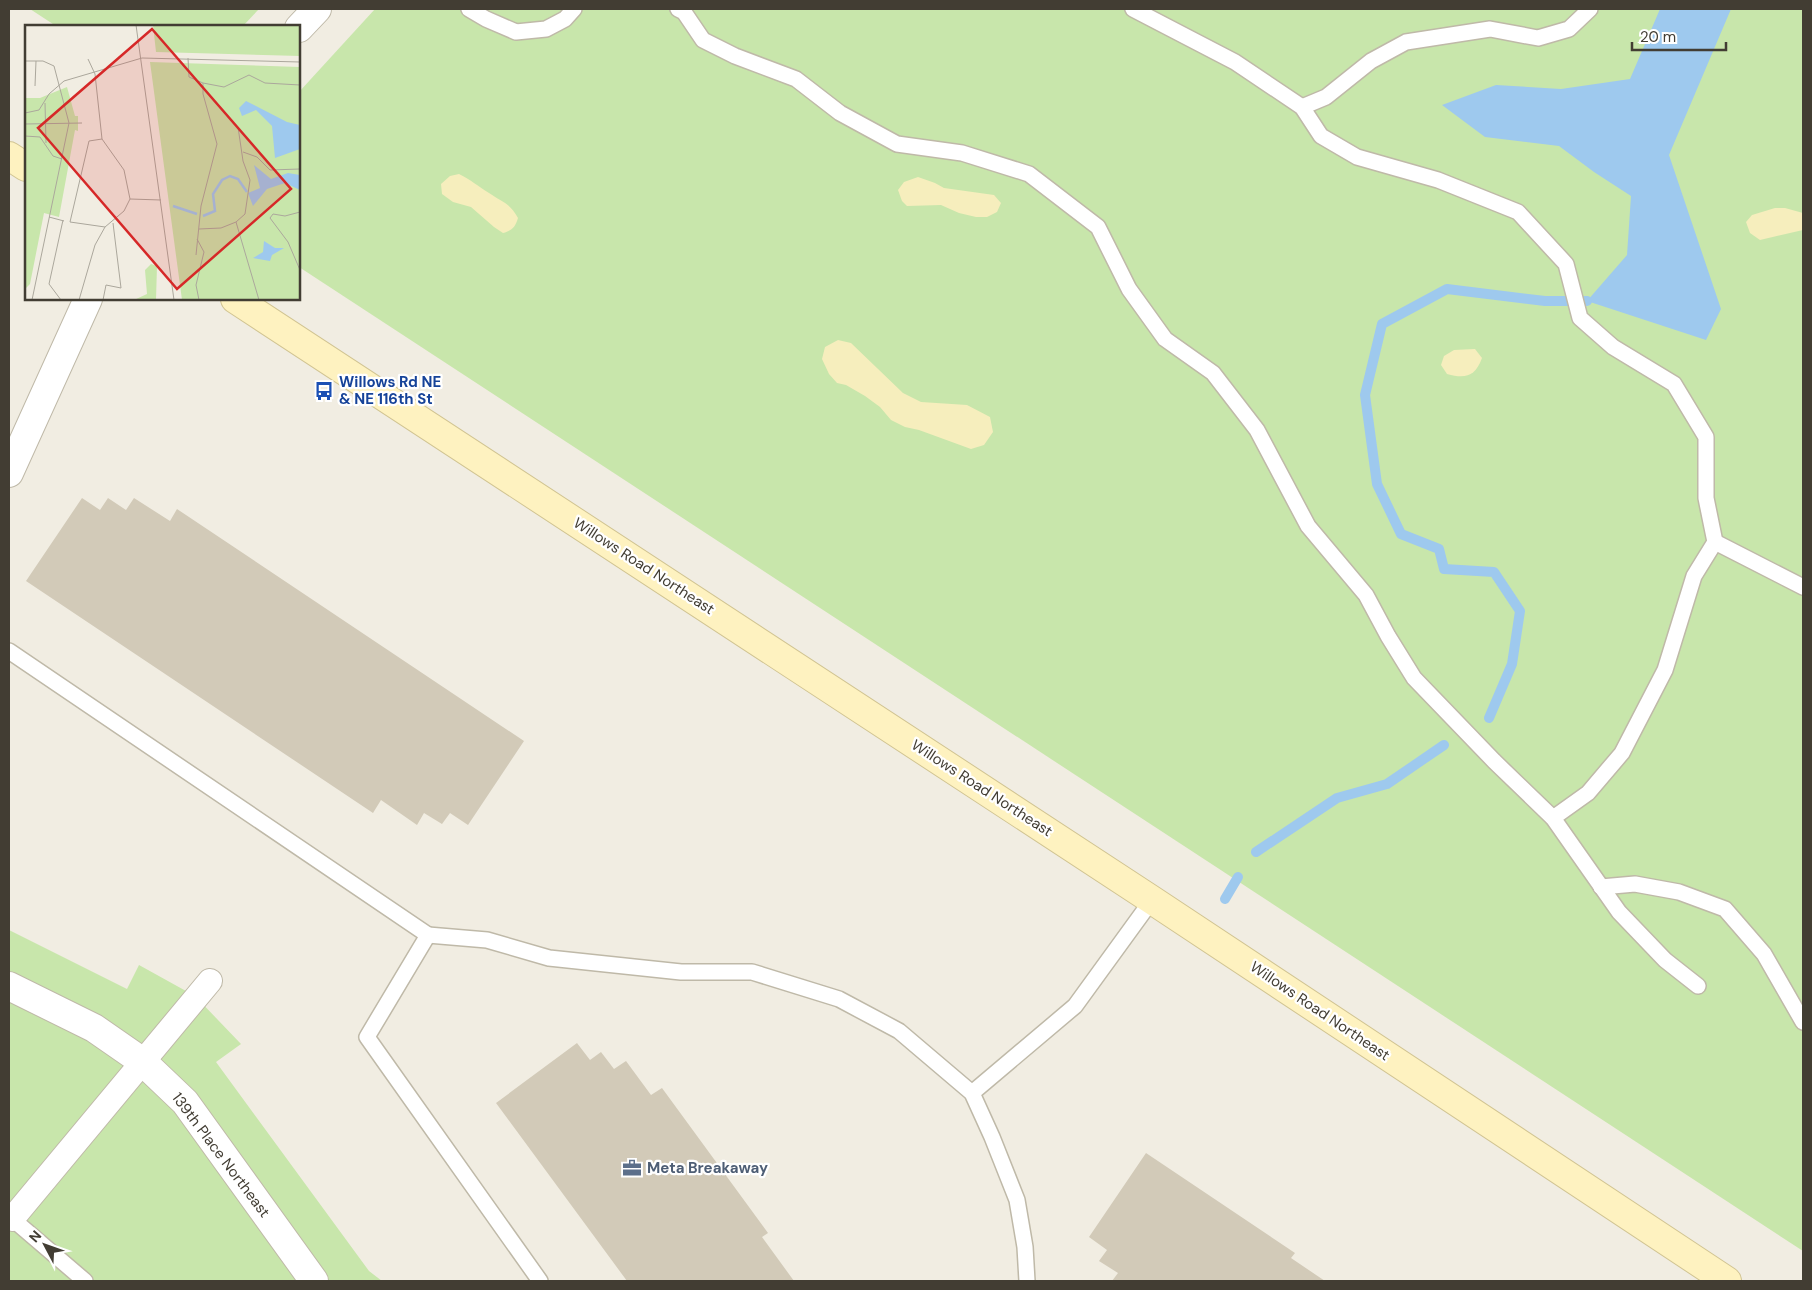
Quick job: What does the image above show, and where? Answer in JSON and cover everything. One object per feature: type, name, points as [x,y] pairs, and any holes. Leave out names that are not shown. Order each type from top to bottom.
[{"type":"main road","points":[[9,156],[25,166]]},
{"type":"main road","name":"Willows Road Northeast","points":[[237,300],[1152,900],[1727,1281]]},
{"type":"street","points":[[300,27],[317,9]]},
{"type":"street","points":[[9,473],[88,300]]},
{"type":"street","points":[[10,1219],[210,980]]},
{"type":"street","name":"139th Place Northeast","points":[[9,986],[94,1028],[143,1062],[185,1102],[314,1281]]},
{"type":"lane","points":[[470,9],[486,19],[516,32],[546,29],[565,19],[574,9]]},
{"type":"lane","points":[[678,9],[684,12],[703,40],[735,56],[796,79],[840,113],[897,144],[962,153],[1029,174],[1098,227],[1130,289],[1165,339],[1213,373],[1257,430],[1308,526],[1366,595],[1414,678],[1494,761],[1553,818],[1619,912],[1659,953],[1698,986]]},
{"type":"lane","points":[[1133,9],[1235,62],[1302,107],[1321,136],[1357,157],[1438,180],[1518,212],[1566,264],[1580,318],[1613,347],[1674,384],[1706,437],[1706,498],[1715,542],[1694,576],[1665,670],[1622,753],[1588,793],[1553,818]]},
{"type":"lane","points":[[1302,107],[1326,97],[1371,61],[1406,42],[1490,29],[1538,38],[1570,28],[1590,9]]},
{"type":"lane","points":[[1715,542],[1803,587]]},
{"type":"lane","points":[[9,651],[428,935],[487,940],[549,958],[681,972],[752,972],[839,999],[899,1031],[972,1093],[1017,1200],[1025,1247],[1026,1281]]},
{"type":"lane","points":[[1601,887],[1635,884],[1679,892],[1725,909],[1764,954],[1803,1022]]},
{"type":"lane","points":[[972,1093],[1075,1006],[1152,900]]},
{"type":"lane","points":[[428,935],[367,1036],[540,1281]]},
{"type":"lane","points":[[10,1219],[85,1281]]},
{"type":"green space","points":[[30,9],[259,9],[244,25],[54,25]]},
{"type":"green space","points":[[375,9],[1803,9],[1803,1251],[300,268],[300,91]]},
{"type":"green space","points":[[9,930],[127,989],[139,965],[195,996],[241,1044],[216,1062],[369,1271],[382,1281],[9,1281]]},
{"type":"sand","points":[[459,174],[512,209],[518,218],[513,228],[503,233],[471,207],[453,202],[442,194],[441,184],[450,176]]},
{"type":"sand","points":[[918,177],[944,188],[994,195],[1001,203],[997,212],[987,217],[976,217],[959,213],[941,205],[907,206],[902,201],[898,190],[904,182]]},
{"type":"sand","points":[[1775,208],[1785,208],[1803,213],[1803,230],[1760,240],[1750,233],[1746,222],[1752,215]]},
{"type":"sand","points":[[838,340],[851,343],[903,393],[921,402],[967,405],[990,417],[993,432],[984,445],[971,449],[919,430],[905,427],[891,420],[880,407],[846,385],[837,383],[829,374],[822,359],[825,347]]},
{"type":"sand","points":[[1475,349],[1482,358],[1473,373],[1469,375],[1447,374],[1441,365],[1444,356],[1454,350]]},
{"type":"water","points":[[1660,9],[1731,9],[1669,155],[1721,309],[1706,340],[1587,301],[1627,255],[1631,196],[1559,146],[1485,137],[1442,105],[1496,85],[1561,89],[1630,79]]},
{"type":"building","points":[[82,498],[100,510],[108,498],[126,510],[134,498],[170,521],[177,509],[524,741],[468,825],[450,813],[442,824],[424,813],[417,825],[381,800],[373,813],[26,581]]},
{"type":"building","name":"Meta Breakaway","points":[[577,1043],[590,1060],[601,1052],[614,1069],[626,1061],[651,1095],[662,1088],[768,1233],[762,1237],[794,1281],[627,1281],[496,1103]]},
{"type":"building","points":[[1146,1153],[1295,1253],[1291,1258],[1325,1281],[1112,1281],[1118,1273],[1099,1261],[1107,1250],[1089,1237]]},
{"type":"waterway","points":[[1489,718],[1512,664],[1520,611],[1494,572],[1444,569],[1439,549],[1401,534],[1377,484],[1365,395],[1382,324],[1447,289],[1545,301],[1587,301]]},
{"type":"waterway","points":[[1256,852],[1337,798],[1387,784],[1444,745]]},
{"type":"waterway","points":[[1225,899],[1238,877]]},
{"type":"place","name":"Willows Rd NE & NE 116th St","points":[[324,391]]},
{"type":"place","name":"Meta Breakaway","points":[[632,1168]]}]
